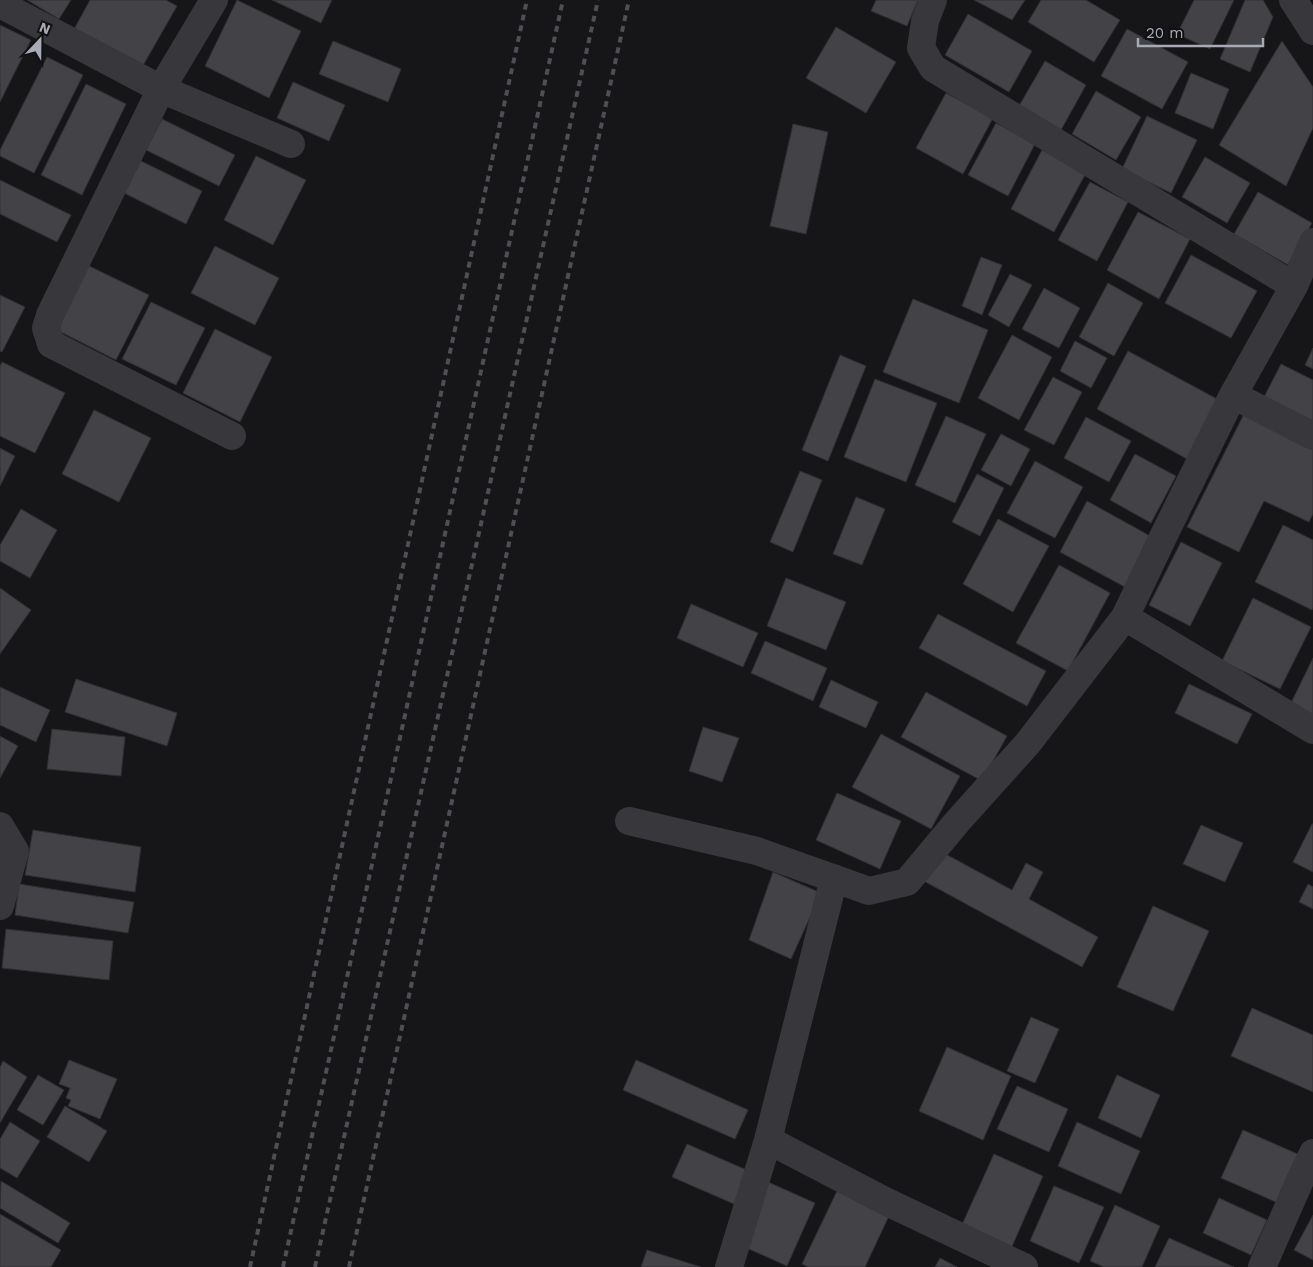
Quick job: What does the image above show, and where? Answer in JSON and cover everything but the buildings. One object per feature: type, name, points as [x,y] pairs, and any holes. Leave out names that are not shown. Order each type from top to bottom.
[{"type":"street","points":[[214,0],[161,89],[50,315],[46,328],[51,344],[232,436]]},
{"type":"street","points":[[933,0],[924,20],[921,48],[933,68],[1294,286]]},
{"type":"street","points":[[1293,0],[1313,31]]},
{"type":"street","points":[[0,4],[161,89],[291,144]]},
{"type":"street","points":[[629,821],[757,851],[869,892],[907,882],[957,822],[1028,743],[1125,617],[1233,395],[1294,286],[1313,242]]},
{"type":"street","points":[[1233,395],[1313,436]]},
{"type":"street","points":[[1125,617],[1313,730]]},
{"type":"street","points":[[0,826],[15,851],[0,906]]},
{"type":"street","points":[[729,1267],[768,1140],[834,878]]},
{"type":"street","points":[[768,1140],[885,1201],[1024,1267]]},
{"type":"street","points":[[1262,1267],[1313,1153]]},
{"type":"railway","points":[[250,1267],[527,0]]},
{"type":"railway","points":[[283,1267],[563,0]]},
{"type":"railway","points":[[315,1267],[598,0]]},
{"type":"railway","points":[[349,1267],[629,0]]}]
